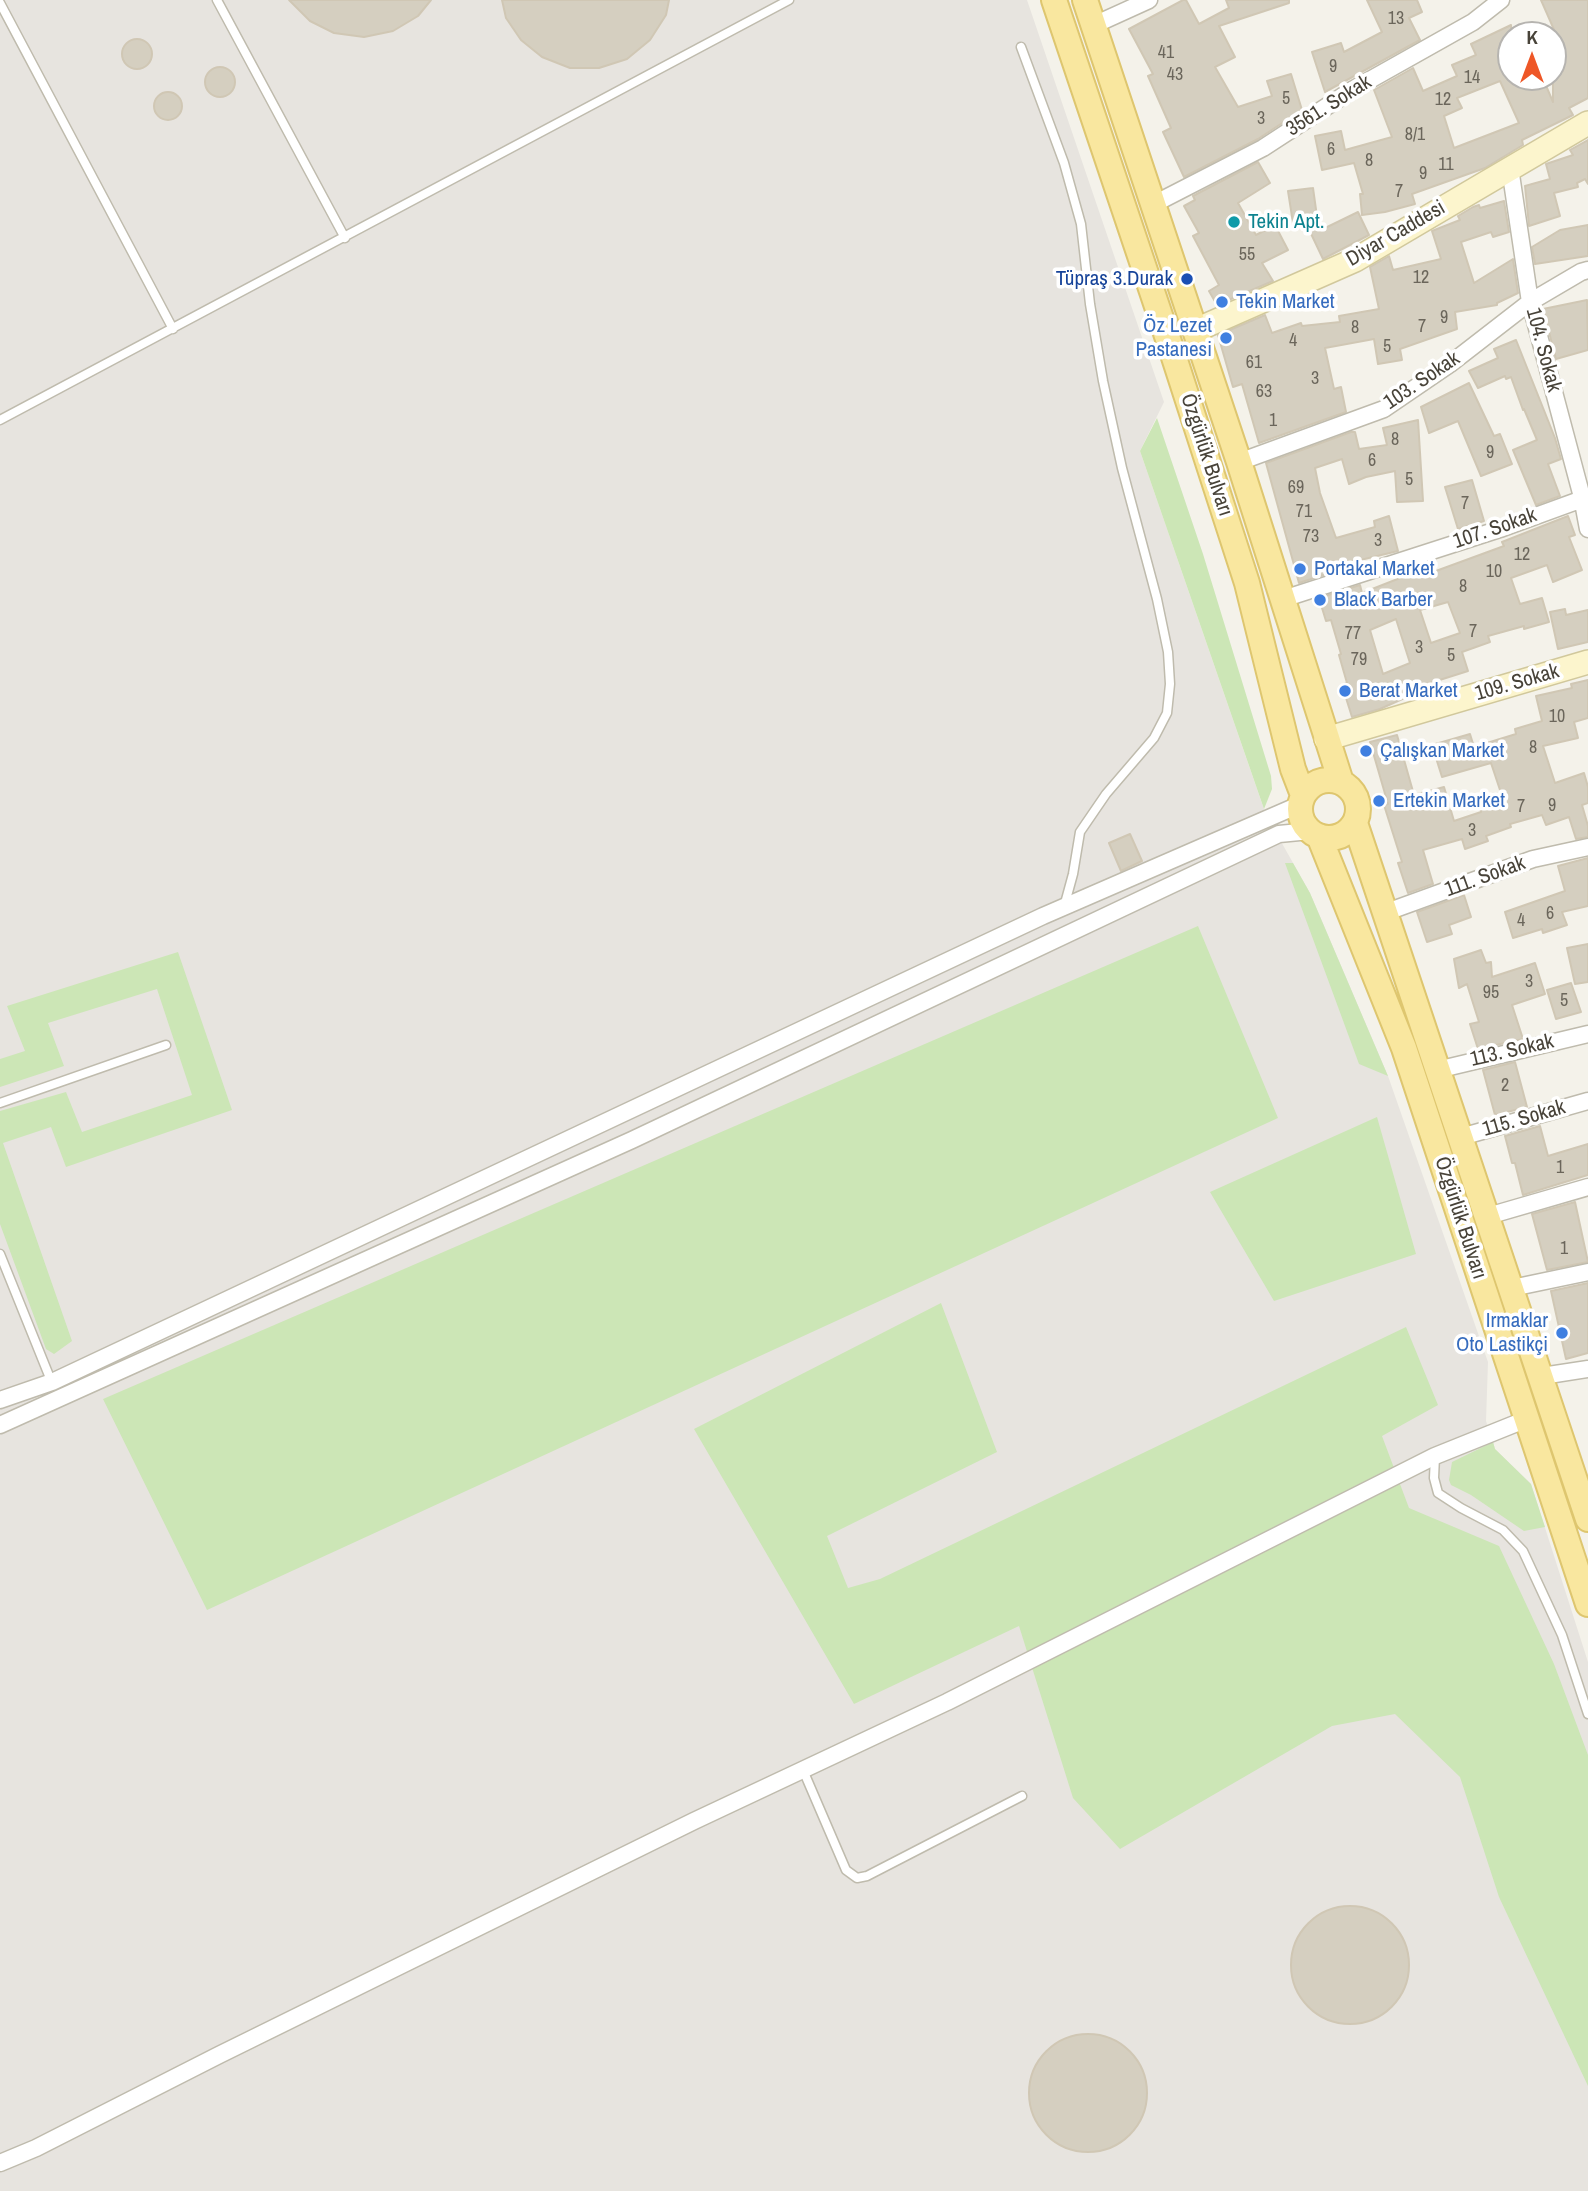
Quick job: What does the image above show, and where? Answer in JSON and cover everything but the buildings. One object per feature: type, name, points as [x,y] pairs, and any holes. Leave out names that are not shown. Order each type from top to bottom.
[{"type":"main road","name":"Özgürlük Bulvarı","points":[[1054,0],[1172,351],[1242,570],[1302,800]]},
{"type":"main road","name":"Özgürlük Bulvarı","points":[[1085,0],[1196,330],[1341,782]]},
{"type":"main road","points":[[1341,782],[1354,795],[1358,804],[1355,823],[1343,834],[1335,837],[1315,834],[1302,819],[1302,800],[1316,783],[1341,782]]},
{"type":"main road","name":"Özgürlük Bulvarı","points":[[1355,823],[1586,1507]]},
{"type":"main road","name":"Özgürlük Bulvarı","points":[[1315,834],[1404,1048],[1588,1604]]},
{"type":"street","points":[[1094,25],[1149,0]]},
{"type":"street","name":"3561. Sokak","points":[[1152,205],[1263,148],[1352,90],[1473,22],[1501,0]]},
{"type":"street","name":"Diyar Caddesi","points":[[1196,330],[1355,260],[1588,123]]},
{"type":"street","name":"104. Sokak","points":[[1510,168],[1530,302],[1585,497],[1588,529]]},
{"type":"street","name":"103. Sokak","points":[[1239,462],[1384,409],[1530,302],[1588,270]]},
{"type":"street","name":"107. Sokak","points":[[1283,599],[1500,529],[1585,497]]},
{"type":"street","name":"109. Sokak","points":[[1326,739],[1588,662]]},
{"type":"street","points":[[0,1400],[52,1382],[1064,907],[1302,800]]},
{"type":"street","points":[[0,1425],[632,1140],[1279,834],[1315,834]]},
{"type":"street","name":"111. Sokak","points":[[1384,913],[1534,859],[1588,846]]},
{"type":"street","name":"113. Sokak","points":[[1437,1070],[1588,1034]]},
{"type":"street","name":"115. Sokak","points":[[1461,1137],[1588,1101]]},
{"type":"street","points":[[1488,1216],[1588,1187]]},
{"type":"street","points":[[1512,1288],[1588,1272]]},
{"type":"street","points":[[1542,1376],[1588,1369]]},
{"type":"street","points":[[0,2163],[36,2148],[694,1821],[947,1702],[1435,1456],[1527,1419]]},
{"type":"lane","points":[[217,0],[345,238]]},
{"type":"lane","points":[[0,420],[789,0]]},
{"type":"lane","points":[[0,4],[173,329]]},
{"type":"lane","points":[[1021,47],[1064,163],[1081,224],[1090,304],[1105,393],[1157,599],[1168,652],[1170,684],[1167,713],[1154,738],[1106,793],[1080,832],[1064,907]]},
{"type":"lane","points":[[0,1103],[166,1045]]},
{"type":"lane","points":[[0,1254],[60,1398]]},
{"type":"lane","points":[[1435,1456],[1434,1478],[1438,1493],[1503,1530],[1523,1551],[1562,1635],[1588,1714]]},
{"type":"lane","points":[[803,1770],[846,1870],[858,1878],[867,1876],[1022,1796]]},
{"type":"shaded area","points":[[0,0],[1027,0],[1164,402],[1140,451],[1266,815],[1310,893],[1388,1076],[1488,1362],[1486,1421],[1495,1449],[1531,1484],[1588,1662],[1588,2191],[0,2191]]},
{"type":"green space","points":[[1157,418],[1203,554],[1271,776],[1272,789],[1264,809],[1140,451]]},
{"type":"green space","points":[[1285,863],[1293,863],[1310,893],[1388,1076],[1359,1064]]},
{"type":"green space","points":[[1198,926],[1278,1118],[207,1610],[103,1399]]},
{"type":"green space","points":[[178,952],[232,1110],[66,1167],[51,1127],[3,1143],[72,1341],[54,1354],[46,1349],[0,1224],[0,1111],[66,1092],[82,1132],[192,1095],[157,989],[48,1023],[64,1066],[0,1087],[0,1059],[25,1051],[7,1006]]},
{"type":"green space","points":[[1377,1117],[1416,1254],[1274,1301],[1210,1192]]},
{"type":"green space","points":[[941,1303],[997,1452],[827,1536],[848,1588],[880,1579],[1406,1327],[1438,1405],[1382,1436],[1409,1508],[1499,1546],[1554,1664],[1588,1755],[1588,2086],[1499,1897],[1460,1777],[1395,1714],[1332,1726],[1120,1849],[1073,1798],[1019,1626],[854,1704],[694,1429]]},
{"type":"green space","points":[[1493,1442],[1495,1449],[1531,1484],[1545,1527],[1524,1531],[1471,1495],[1451,1485],[1449,1480],[1452,1462]]},
{"type":"place","name":"Tekin Apt.","points":[[1234,222]]},
{"type":"place","name":"Tüpraş 3.Durak","points":[[1187,279]]},
{"type":"place","name":"Tekin Market","points":[[1222,302]]},
{"type":"place","name":"Öz Lezet Pastanesi","points":[[1226,338]]},
{"type":"place","name":"Portakal Market","points":[[1300,569]]},
{"type":"place","name":"Black Barber","points":[[1320,600]]},
{"type":"place","name":"Berat Market","points":[[1345,691]]},
{"type":"place","name":"Çalışkan Market","points":[[1366,751]]},
{"type":"place","name":"Ertekin Market","points":[[1379,801]]},
{"type":"place","name":"Irmaklar Oto Lastikçi","points":[[1562,1333]]}]
